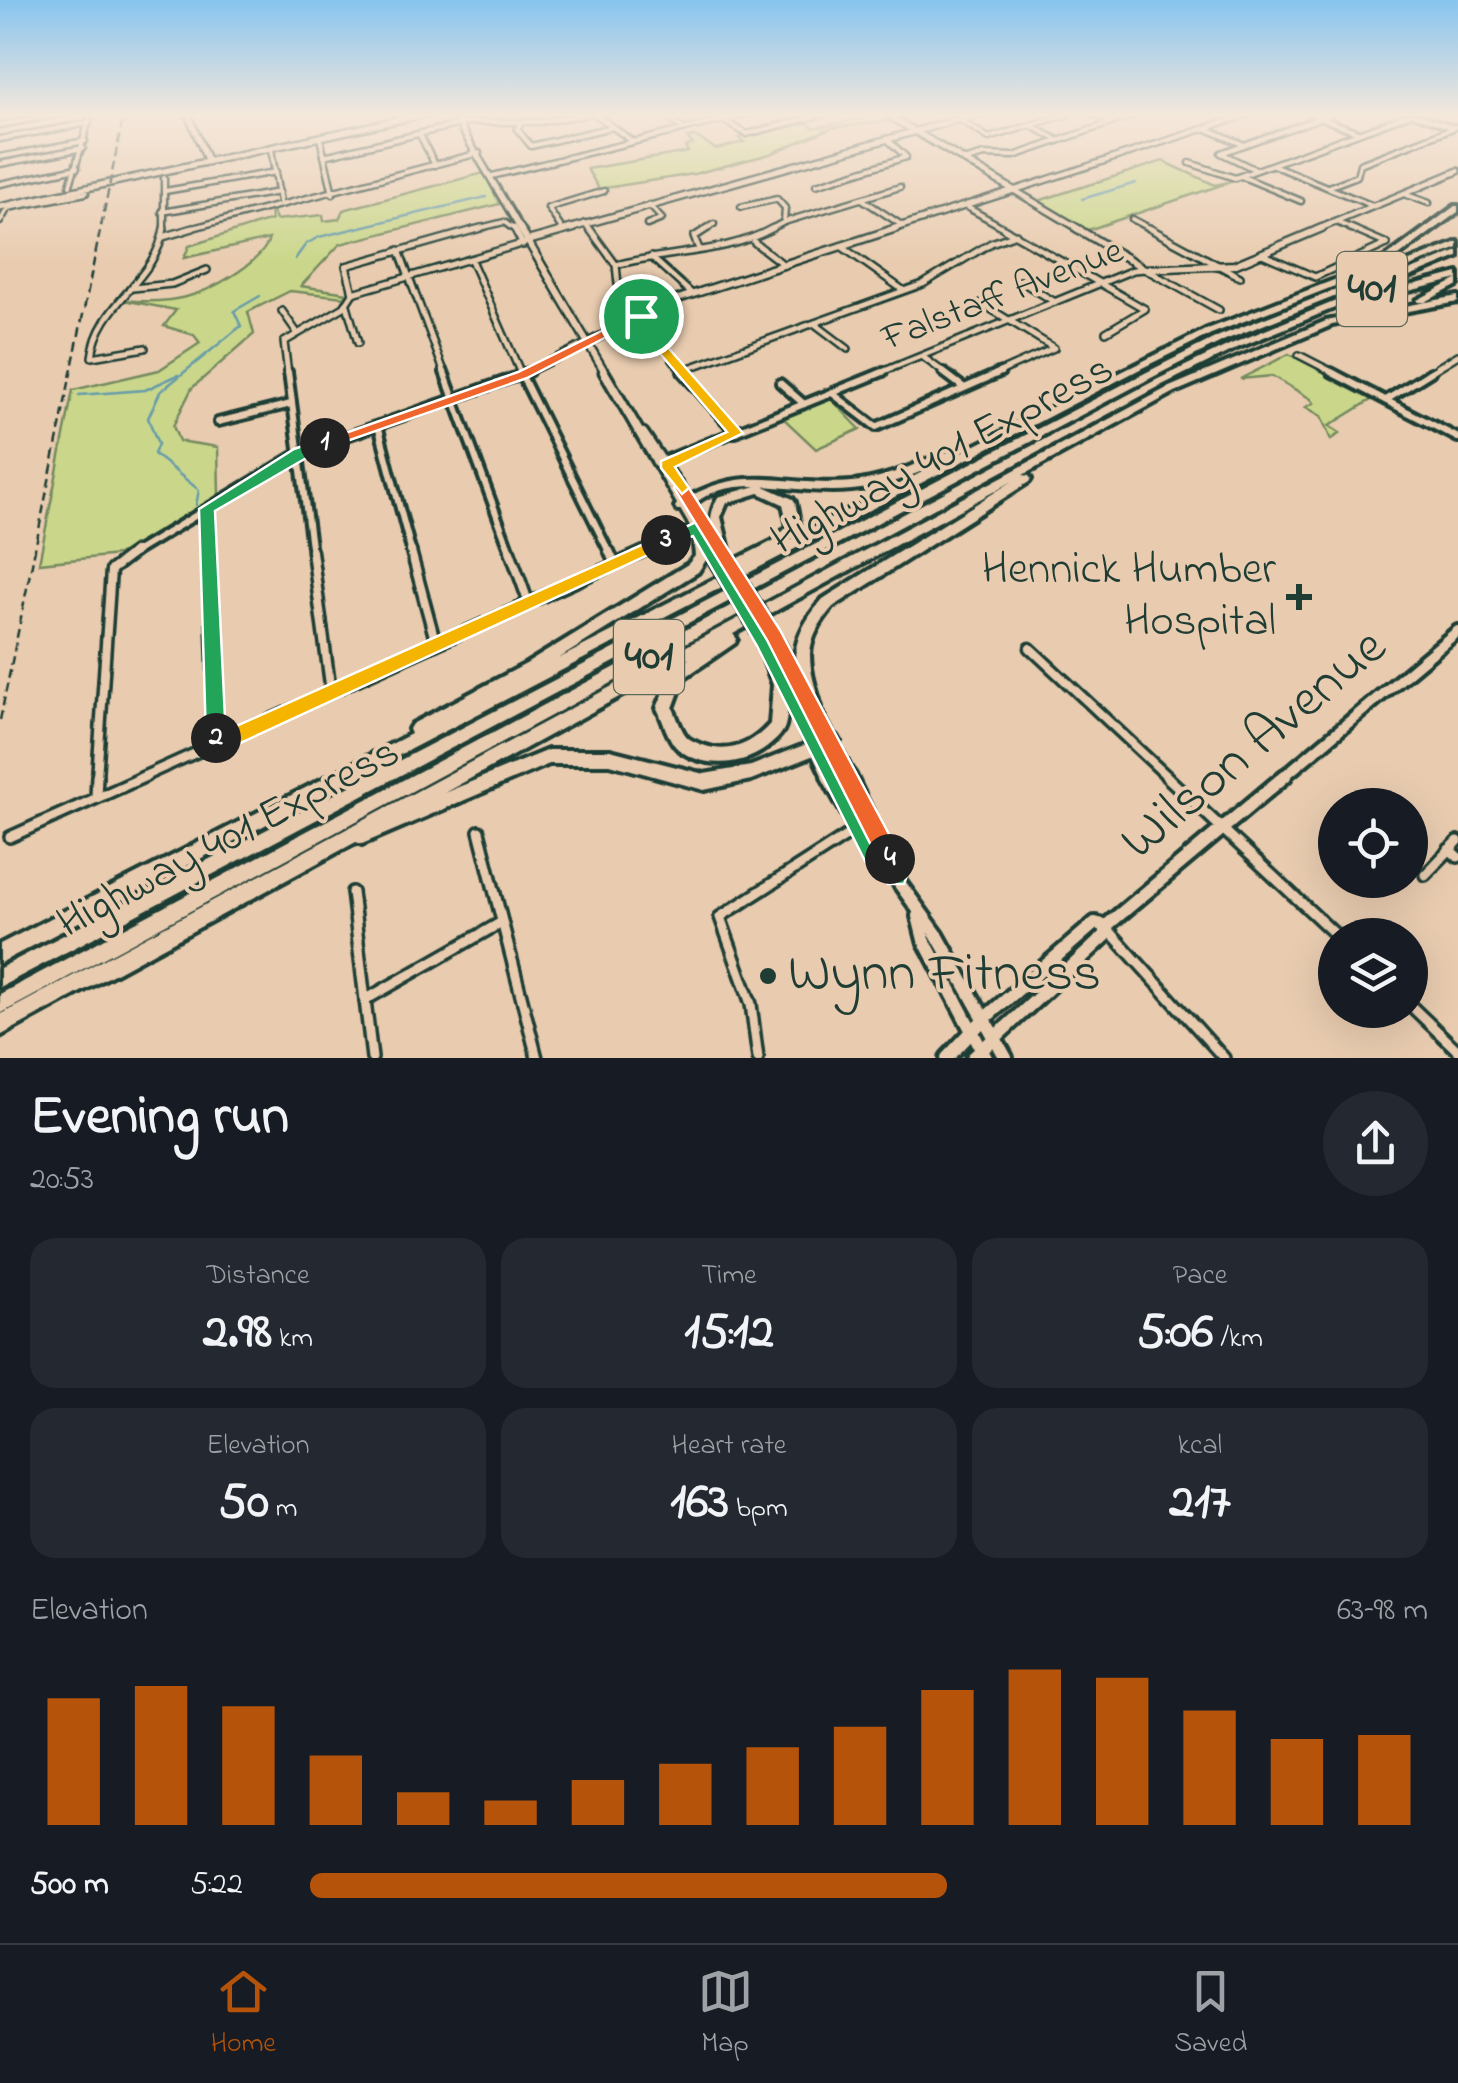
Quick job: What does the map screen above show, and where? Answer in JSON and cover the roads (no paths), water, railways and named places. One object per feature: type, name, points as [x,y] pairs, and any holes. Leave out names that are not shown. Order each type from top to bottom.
[{"type":"highway","name":"401","points":[[0,954],[1208,332],[1396,256],[1458,208]]},
{"type":"highway","points":[[1396,256],[1458,216]]},
{"type":"highway","name":"Highway 401 Express","points":[[0,978],[1222,338],[1458,243]]},
{"type":"highway","name":"Highway 401 Express","points":[[0,1004],[1158,384],[1301,318],[1458,254]]},
{"type":"highway","points":[[1301,318],[1417,283],[1457,281]]},
{"type":"highway","points":[[1333,322],[1420,300],[1457,281]]},
{"type":"highway","name":"401","points":[[0,1026],[1171,390],[1333,322],[1458,299]]},
{"type":"highway","points":[[685,503],[749,479],[818,486],[877,482],[999,437]]},
{"type":"highway","points":[[814,707],[801,649],[811,621],[828,603],[1070,446]]},
{"type":"highway","points":[[635,626],[778,544],[794,527],[788,502],[760,489],[722,500],[715,517],[720,557]]},
{"type":"highway","points":[[307,794],[531,668],[694,568],[702,557],[698,531]]},
{"type":"highway","points":[[767,611],[678,674],[666,708],[680,742],[724,758],[753,750],[768,740],[782,708],[768,638]]},
{"type":"highway","points":[[331,844],[351,842],[548,756],[610,756],[704,782],[726,780],[824,744]]},
{"type":"main road","points":[[189,166],[201,163]]},
{"type":"main road","points":[[530,240],[589,342]]},
{"type":"main road","name":"Falstaff Avenue","points":[[1144,269],[1221,267]]},
{"type":"main road","name":"Wilson Avenue","points":[[1106,926],[1223,830]]},
{"type":"street","points":[[70,185],[78,163]]},
{"type":"street","points":[[274,163],[280,202]]},
{"type":"street","points":[[326,163],[333,194]]},
{"type":"street","points":[[163,237],[280,202],[333,194],[444,163]]},
{"type":"street","points":[[485,163],[530,240]]},
{"type":"street","points":[[492,176],[544,163]]},
{"type":"street","points":[[353,293],[522,245],[562,229],[800,163]]},
{"type":"street","points":[[816,184],[885,163]]},
{"type":"street","points":[[967,163],[1219,310]]},
{"type":"street","points":[[96,797],[112,568],[299,453],[522,375],[692,294],[1097,163]]},
{"type":"street","points":[[1193,163],[1227,179],[1276,163]]},
{"type":"street","points":[[1241,163],[1256,170]]},
{"type":"street","points":[[1328,187],[1356,176],[1362,163]]},
{"type":"street","points":[[1272,165],[1374,206]]},
{"type":"street","points":[[0,206],[189,166]]},
{"type":"street","points":[[0,184],[76,168]]},
{"type":"street","name":"Falstaff Avenue","points":[[1221,267],[1262,254],[1458,171]]},
{"type":"street","points":[[165,191],[276,172]]},
{"type":"street","points":[[1242,176],[1301,201]]},
{"type":"street","points":[[145,348],[92,357],[99,322],[133,288],[156,255],[163,237],[164,178]]},
{"type":"street","points":[[616,265],[753,241],[784,222],[900,186]]},
{"type":"street","points":[[562,229],[548,208],[604,191]]},
{"type":"street","points":[[162,212],[278,192]]},
{"type":"street","points":[[0,222],[9,208],[86,193]]},
{"type":"street","points":[[1404,194],[1429,203]]},
{"type":"street","points":[[861,198],[903,226]]},
{"type":"street","points":[[741,206],[777,199],[785,210],[784,222]]},
{"type":"street","points":[[646,225],[662,219],[649,204]]},
{"type":"street","points":[[965,206],[1146,311],[1106,332]]},
{"type":"street","points":[[1132,219],[1240,277]]},
{"type":"street","points":[[332,692],[282,345],[296,332],[347,305],[353,293],[347,265],[508,222],[522,245]]},
{"type":"street","points":[[1262,254],[1315,277],[1387,244],[1336,222]]},
{"type":"street","points":[[585,223],[616,265],[618,284],[641,316],[736,433]]},
{"type":"street","points":[[699,250],[694,237],[714,224]]},
{"type":"street","points":[[681,370],[904,291],[1016,234]]},
{"type":"street","points":[[753,241],[784,265]]},
{"type":"street","points":[[841,246],[904,291]]},
{"type":"street","points":[[400,250],[528,601]]},
{"type":"street","points":[[650,256],[692,294]]},
{"type":"street","points":[[471,260],[522,375],[614,562]]},
{"type":"street","name":"Falstaff Avenue","points":[[661,462],[1144,269]]},
{"type":"street","points":[[133,288],[172,284],[207,270]]},
{"type":"street","points":[[1020,282],[1055,302]]},
{"type":"street","points":[[832,393],[876,426],[1054,348],[981,303]]},
{"type":"street","points":[[347,305],[358,342]]},
{"type":"street","points":[[282,311],[296,332]]},
{"type":"street","points":[[814,323],[848,349]]},
{"type":"street","points":[[589,342],[768,638],[824,744],[888,850],[896,876],[917,913],[937,935],[1006,1058]]},
{"type":"street","points":[[1299,355],[1458,438]]},
{"type":"street","points":[[1385,400],[1458,355]]},
{"type":"street","points":[[923,357],[964,388]]},
{"type":"street","points":[[780,383],[804,404]]},
{"type":"street","points":[[218,422],[291,404]]},
{"type":"street","points":[[378,425],[436,644]]},
{"type":"street","points":[[685,503],[698,531],[720,557]]},
{"type":"street","points":[[207,509],[216,744]]},
{"type":"street","points":[[10,837],[614,562],[698,531]]},
{"type":"street","name":"Wilson Avenue","points":[[1223,830],[1458,631]]},
{"type":"street","points":[[768,638],[814,707],[824,744],[858,829],[875,857],[896,876]]},
{"type":"street","points":[[1030,648],[1318,918]]},
{"type":"street","points":[[758,1058],[751,1004],[720,917],[858,829]]},
{"type":"street","points":[[479,832],[537,1058]]},
{"type":"street","points":[[1428,873],[1454,853],[1458,840]]},
{"type":"street","points":[[352,892],[372,1058]]},
{"type":"street","points":[[917,913],[924,940],[973,1029],[981,1055]]},
{"type":"street","points":[[364,1000],[502,922]]},
{"type":"street","name":"Wilson Avenue","points":[[948,1058],[973,1029],[1094,924],[1106,926],[1106,935],[994,1036],[981,1055]]},
{"type":"street","points":[[1106,926],[1224,1058]]},
{"type":"street","points":[[1428,1022],[1458,1051]]},
{"type":"waterway","points":[[1082,199],[1136,183]]},
{"type":"waterway","points":[[295,259],[306,244],[319,237],[486,197]]},
{"type":"waterway","points":[[196,505],[199,490],[154,454],[158,444],[148,418],[160,392],[241,326],[234,311],[260,296]]},
{"type":"waterway","points":[[79,395],[145,390],[178,375]]},
{"type":"railway","points":[[0,720],[114,163]]},
{"type":"place","name":"Hennick Humber Hospital","points":[[1299,597]]},
{"type":"place","name":"Wynn Fitness","points":[[768,976]]}]
